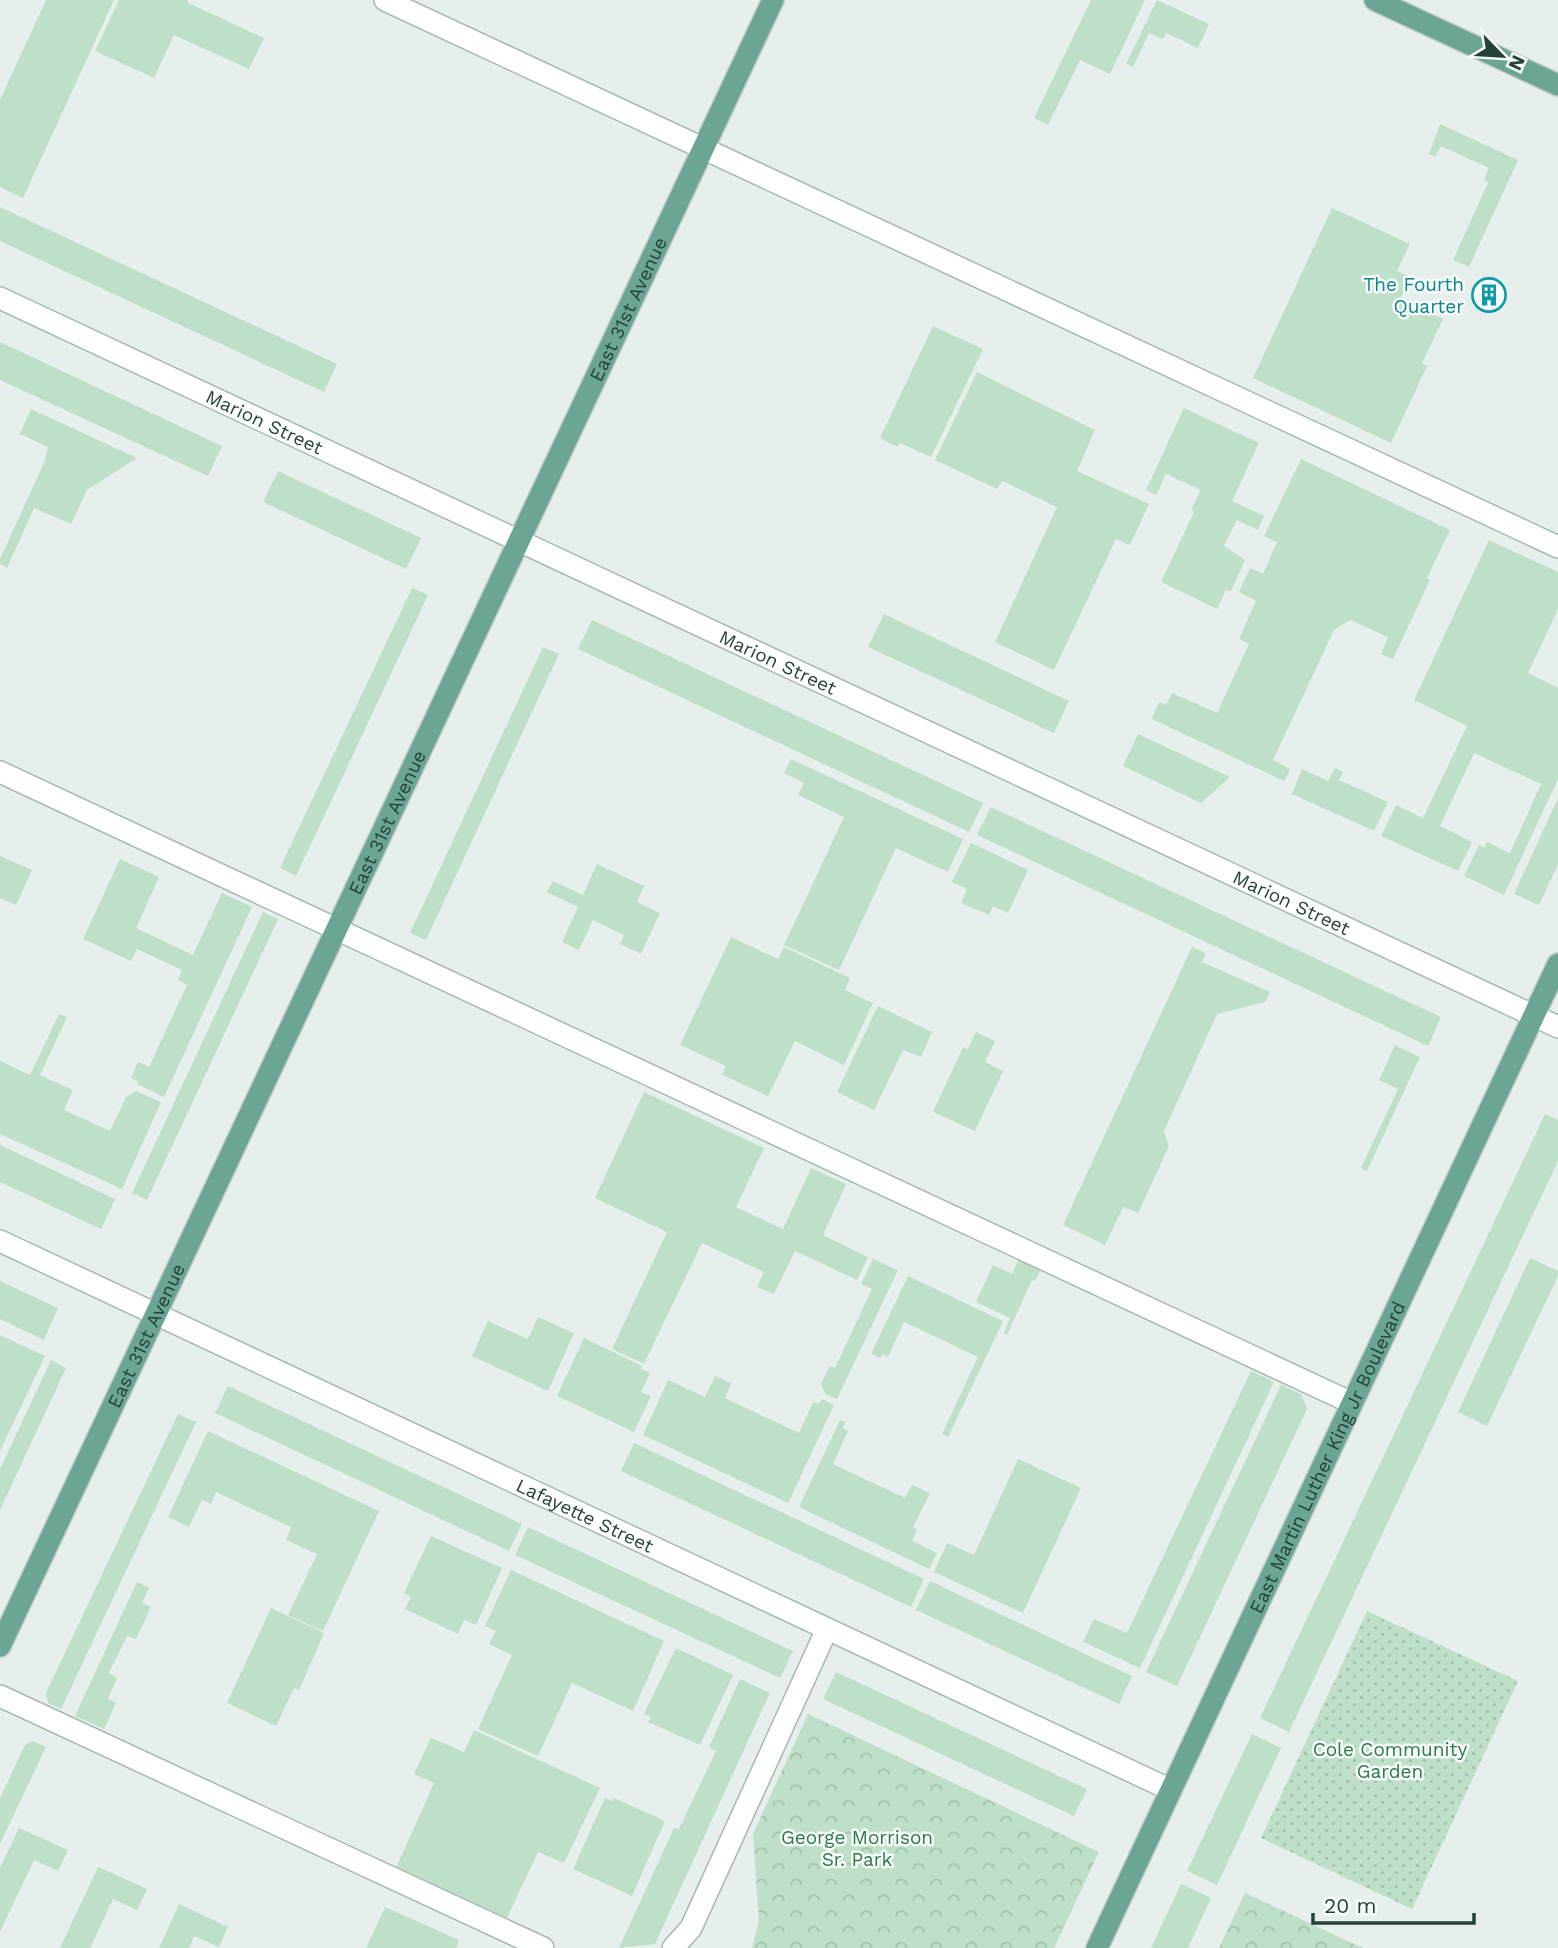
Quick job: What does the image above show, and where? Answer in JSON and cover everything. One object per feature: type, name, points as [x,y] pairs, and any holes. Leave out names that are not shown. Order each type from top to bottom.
[{"type":"main road","name":"East 31st Avenue","points":[[0,1646],[773,0]]},
{"type":"main road","points":[[1375,0],[1558,85]]},
{"type":"main road","name":"East Martin Luther King Jr Boulevard","points":[[1097,1948],[1558,964]]},
{"type":"street","points":[[385,0],[1558,547]]},
{"type":"street","name":"Marion Street","points":[[0,298],[1558,1027]]},
{"type":"street","points":[[0,772],[1352,1404]]},
{"type":"street","name":"Lafayette Street","points":[[0,1241],[1171,1790]]},
{"type":"street","points":[[673,1948],[691,1928],[827,1629]]},
{"type":"street","points":[[0,1696],[542,1948]]},
{"type":"green space","points":[[46,0],[114,0],[23,198],[0,187],[0,100]]},
{"type":"green space","points":[[119,0],[188,0],[188,3],[264,38],[249,69],[174,35],[154,78],[95,51]]},
{"type":"green space","points":[[1091,0],[1145,0],[1110,74],[1080,60],[1048,125],[1034,118]]},
{"type":"green space","points":[[1157,0],[1209,24],[1198,48],[1166,33],[1163,39],[1149,33],[1133,67],[1126,64]]},
{"type":"green space","points":[[1440,124],[1518,160],[1469,267],[1453,260],[1488,183],[1484,180],[1489,168],[1441,146],[1435,157],[1429,154]]},
{"type":"green space","points":[[0,207],[337,364],[324,392],[0,241]]},
{"type":"green space","points":[[1332,208],[1410,244],[1397,271],[1410,277],[1400,299],[1443,319],[1422,363],[1427,366],[1391,443],[1253,378]]},
{"type":"green space","points":[[933,326],[983,349],[931,457],[900,443],[897,447],[880,438]]},
{"type":"green space","points":[[0,342],[222,446],[208,476],[0,380]]},
{"type":"green space","points":[[977,372],[1095,430],[1077,471],[1149,504],[1130,545],[1116,539],[1054,670],[995,642],[1057,507],[1002,481],[997,489],[935,460]]},
{"type":"green space","points":[[1184,408],[1259,443],[1232,501],[1264,516],[1258,530],[1237,520],[1224,546],[1245,560],[1231,591],[1226,590],[1217,609],[1161,582],[1194,512],[1191,510],[1201,490],[1166,474],[1156,495],[1146,490]]},
{"type":"green space","points":[[31,409],[137,458],[87,490],[71,524],[34,508],[7,568],[0,564],[0,559],[44,463],[48,447],[20,434]]},
{"type":"green space","points":[[1301,459],[1450,530],[1393,659],[1381,654],[1388,637],[1350,620],[1334,630],[1273,760],[1290,769],[1284,781],[1152,719],[1159,702],[1166,705],[1172,693],[1217,713],[1249,644],[1239,639],[1256,601],[1239,592],[1250,568],[1263,574],[1277,542],[1264,536]]},
{"type":"green space","points":[[278,471],[421,538],[406,569],[263,502]]},
{"type":"green space","points":[[1489,540],[1558,572],[1558,609],[1528,673],[1558,688],[1558,779],[1504,895],[1464,876],[1479,845],[1484,848],[1487,842],[1510,853],[1541,784],[1474,753],[1440,826],[1472,842],[1458,871],[1381,836],[1396,805],[1423,818],[1467,726],[1414,700]]},
{"type":"green space","points":[[412,588],[428,595],[296,876],[280,868]]},
{"type":"green space","points":[[884,614],[1069,701],[1054,733],[868,647]]},
{"type":"green space","points":[[592,620],[983,803],[969,832],[578,649]]},
{"type":"green space","points":[[543,647],[559,654],[426,940],[410,933]]},
{"type":"green space","points":[[1138,734],[1230,777],[1201,803],[1123,766]]},
{"type":"green space","points":[[791,759],[963,839],[948,872],[896,848],[839,970],[784,945],[844,817],[798,795],[804,783],[784,773]]},
{"type":"green space","points":[[1335,768],[1343,772],[1339,780],[1388,802],[1374,831],[1292,794],[1302,769],[1328,781]]},
{"type":"green space","points":[[1558,798],[1558,864],[1539,905],[1514,894]]},
{"type":"green space","points":[[991,807],[1441,1017],[1428,1046],[977,835]]},
{"type":"green space","points":[[971,843],[1028,870],[1008,913],[993,906],[989,915],[961,903],[967,889],[952,882]]},
{"type":"green space","points":[[0,856],[32,870],[16,905],[0,898]]},
{"type":"green space","points":[[120,859],[159,877],[136,928],[193,955],[222,893],[252,907],[164,1097],[137,1084],[138,1081],[131,1078],[138,1062],[149,1067],[187,985],[178,980],[182,970],[137,949],[131,961],[83,939]]},
{"type":"green space","points":[[597,864],[644,886],[637,902],[660,913],[641,954],[620,944],[624,935],[593,920],[579,950],[562,942],[578,907],[547,892],[553,881],[583,895]]},
{"type":"green space","points":[[263,912],[278,919],[147,1200],[132,1193]]},
{"type":"green space","points":[[731,937],[778,959],[784,947],[850,978],[845,990],[873,1003],[844,1065],[795,1041],[768,1096],[722,1075],[726,1066],[680,1045]]},
{"type":"green space","points":[[1192,947],[1206,953],[1202,962],[1270,992],[1265,1002],[1217,1014],[1164,1131],[1169,1146],[1138,1213],[1123,1207],[1105,1245],[1063,1225]]},
{"type":"green space","points":[[878,1006],[932,1032],[921,1057],[903,1050],[874,1110],[837,1092]]},
{"type":"green space","points":[[59,1014],[67,1017],[40,1075],[73,1090],[64,1110],[110,1131],[126,1097],[136,1091],[161,1102],[122,1189],[0,1134],[0,1061],[30,1075]]},
{"type":"green space","points":[[976,1032],[995,1041],[985,1062],[1003,1071],[975,1131],[933,1112],[963,1047],[968,1049]]},
{"type":"green space","points":[[1395,1045],[1420,1057],[1367,1171],[1361,1168],[1398,1089],[1379,1080]]},
{"type":"green space","points":[[644,1092],[764,1148],[736,1207],[783,1229],[811,1168],[846,1184],[823,1235],[868,1257],[857,1280],[795,1251],[774,1294],[757,1287],[764,1272],[702,1243],[644,1364],[612,1349],[667,1232],[595,1198]]},
{"type":"green space","points":[[1545,1114],[1558,1120],[1558,1161],[1289,1732],[1260,1718]]},
{"type":"green space","points":[[0,1145],[115,1199],[101,1229],[0,1182]]},
{"type":"green space","points":[[1530,1258],[1558,1271],[1558,1276],[1487,1426],[1458,1412]]},
{"type":"green space","points":[[873,1259],[898,1270],[837,1399],[825,1394],[821,1384],[830,1366],[835,1368],[872,1289],[861,1284]]},
{"type":"green space","points":[[1019,1259],[1041,1269],[1035,1281],[1032,1280],[1007,1335],[1004,1333],[1010,1318],[976,1302],[993,1265],[1012,1274]]},
{"type":"green space","points":[[908,1276],[1003,1321],[948,1437],[942,1434],[978,1357],[904,1322],[888,1357],[882,1354],[880,1358],[871,1354]]},
{"type":"green space","points":[[0,1281],[58,1308],[44,1340],[0,1319]]},
{"type":"green space","points":[[538,1317],[574,1333],[548,1391],[472,1356],[488,1321],[528,1339]]},
{"type":"green space","points":[[0,1335],[45,1356],[0,1451]]},
{"type":"green space","points":[[584,1338],[642,1366],[641,1369],[650,1373],[641,1392],[651,1396],[634,1432],[557,1396]]},
{"type":"green space","points":[[51,1360],[66,1368],[0,1510],[0,1469]]},
{"type":"green space","points":[[1251,1371],[1274,1382],[1140,1668],[1083,1642],[1094,1619],[1127,1633]]},
{"type":"green space","points":[[715,1376],[731,1383],[725,1398],[799,1433],[813,1402],[819,1404],[822,1399],[834,1405],[788,1503],[643,1435],[668,1380],[705,1397]]},
{"type":"green space","points":[[1281,1385],[1301,1394],[1307,1409],[1177,1686],[1146,1672]]},
{"type":"green space","points":[[228,1386],[522,1524],[509,1551],[215,1413]]},
{"type":"green space","points":[[178,1414],[196,1422],[61,1709],[48,1703],[46,1693]]},
{"type":"green space","points":[[840,1420],[845,1422],[843,1428],[848,1431],[833,1464],[905,1498],[912,1485],[930,1493],[913,1527],[917,1529],[912,1541],[937,1553],[929,1569],[799,1507]]},
{"type":"green space","points":[[208,1431],[379,1511],[323,1631],[288,1615],[317,1554],[286,1540],[291,1527],[216,1492],[211,1504],[202,1500],[189,1527],[168,1517]]},
{"type":"green space","points":[[634,1443],[924,1579],[911,1607],[621,1471]]},
{"type":"green space","points":[[1018,1459],[1081,1488],[1023,1613],[934,1572],[947,1543],[974,1555]]},
{"type":"green space","points":[[528,1527],[793,1651],[780,1678],[515,1555]]},
{"type":"green space","points":[[431,1536],[502,1568],[476,1625],[464,1620],[458,1634],[405,1609],[411,1597],[404,1593]]},
{"type":"green space","points":[[511,1570],[664,1641],[633,1711],[572,1683],[538,1756],[478,1729],[512,1655],[489,1644],[496,1631],[485,1626]]},
{"type":"green space","points":[[930,1581],[1132,1676],[1119,1704],[916,1610]]},
{"type":"green space","points":[[137,1582],[149,1588],[142,1603],[151,1607],[136,1639],[127,1636],[109,1673],[117,1678],[108,1699],[116,1703],[104,1729],[75,1716]]},
{"type":"green space","points":[[271,1608],[324,1633],[299,1690],[294,1688],[276,1726],[227,1703]]},
{"type":"green space","name":"Cole Community Garden","points":[[1367,1611],[1518,1681],[1412,1909],[1261,1838]]},
{"type":"green space","points":[[676,1648],[733,1675],[700,1745],[648,1722],[651,1717],[644,1714]]},
{"type":"green space","points":[[836,1672],[1087,1789],[1074,1816],[823,1699]]},
{"type":"green space","points":[[740,1679],[770,1693],[655,1944],[619,1948],[674,1828],[679,1829],[716,1751],[709,1747]]},
{"type":"green space","name":"George Morrison Sr. Park","points":[[808,1714],[1099,1852],[1054,1948],[752,1948],[759,1921],[753,1834]]},
{"type":"green space","points":[[474,1730],[600,1788],[564,1863],[538,1852],[507,1918],[396,1868],[434,1783],[414,1774],[431,1738],[464,1752]]},
{"type":"green space","points":[[1252,1734],[1281,1748],[1217,1885],[1187,1871]]},
{"type":"green space","points":[[33,1741],[46,1747],[0,1844],[0,1798],[25,1745]]},
{"type":"green space","points":[[605,1798],[612,1801],[614,1798],[665,1821],[632,1896],[573,1869]]},
{"type":"green space","points":[[19,1828],[68,1850],[58,1871],[34,1860],[0,1932],[0,1868]]},
{"type":"green space","points":[[98,1867],[147,1889],[137,1910],[113,1899],[90,1948],[60,1948]]},
{"type":"green space","points":[[1181,1884],[1211,1898],[1188,1948],[1151,1948]]},
{"type":"green space","points":[[1245,1893],[1363,1948],[1219,1948]]},
{"type":"green space","points":[[179,1904],[228,1927],[219,1947],[194,1936],[189,1948],[159,1948]]},
{"type":"green space","points":[[385,1907],[459,1940],[456,1948],[366,1948]]},
{"type":"place","name":"The Fourth Quarter","points":[[1489,295]]}]
